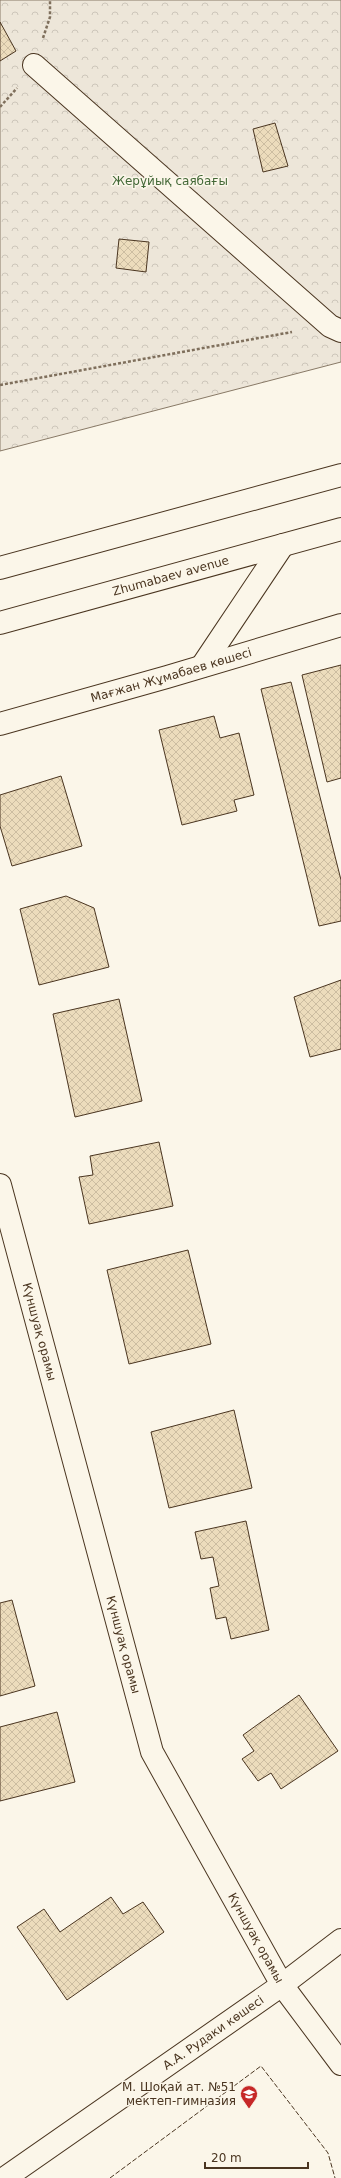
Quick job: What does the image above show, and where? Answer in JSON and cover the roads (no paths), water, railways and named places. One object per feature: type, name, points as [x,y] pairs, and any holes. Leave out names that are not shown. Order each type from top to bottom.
[{"type":"street","points":[[34,65],[336,328]]},
{"type":"street","points":[[0,568],[341,475]]},
{"type":"street","name":"Zhumabaev avenue","points":[[0,623],[341,529]]},
{"type":"street","points":[[202,666],[283,545]]},
{"type":"street","name":"Мағжан Жұмабаев көшесі","points":[[0,724],[341,625]]},
{"type":"street","name":"Күншуақ орамы","points":[[0,1185],[152,1752],[282,1985],[341,2064]]},
{"type":"street","name":"А.А. Рудаки көшесі","points":[[5,2178],[282,1985],[341,1940]]},
{"type":"place","name":"М. Шоқай ат. №51 мектеп-гимназия","points":[[249,2109]]},
{"type":"park label","name":"Жерұйық саябағы","points":[[170,181]]}]
